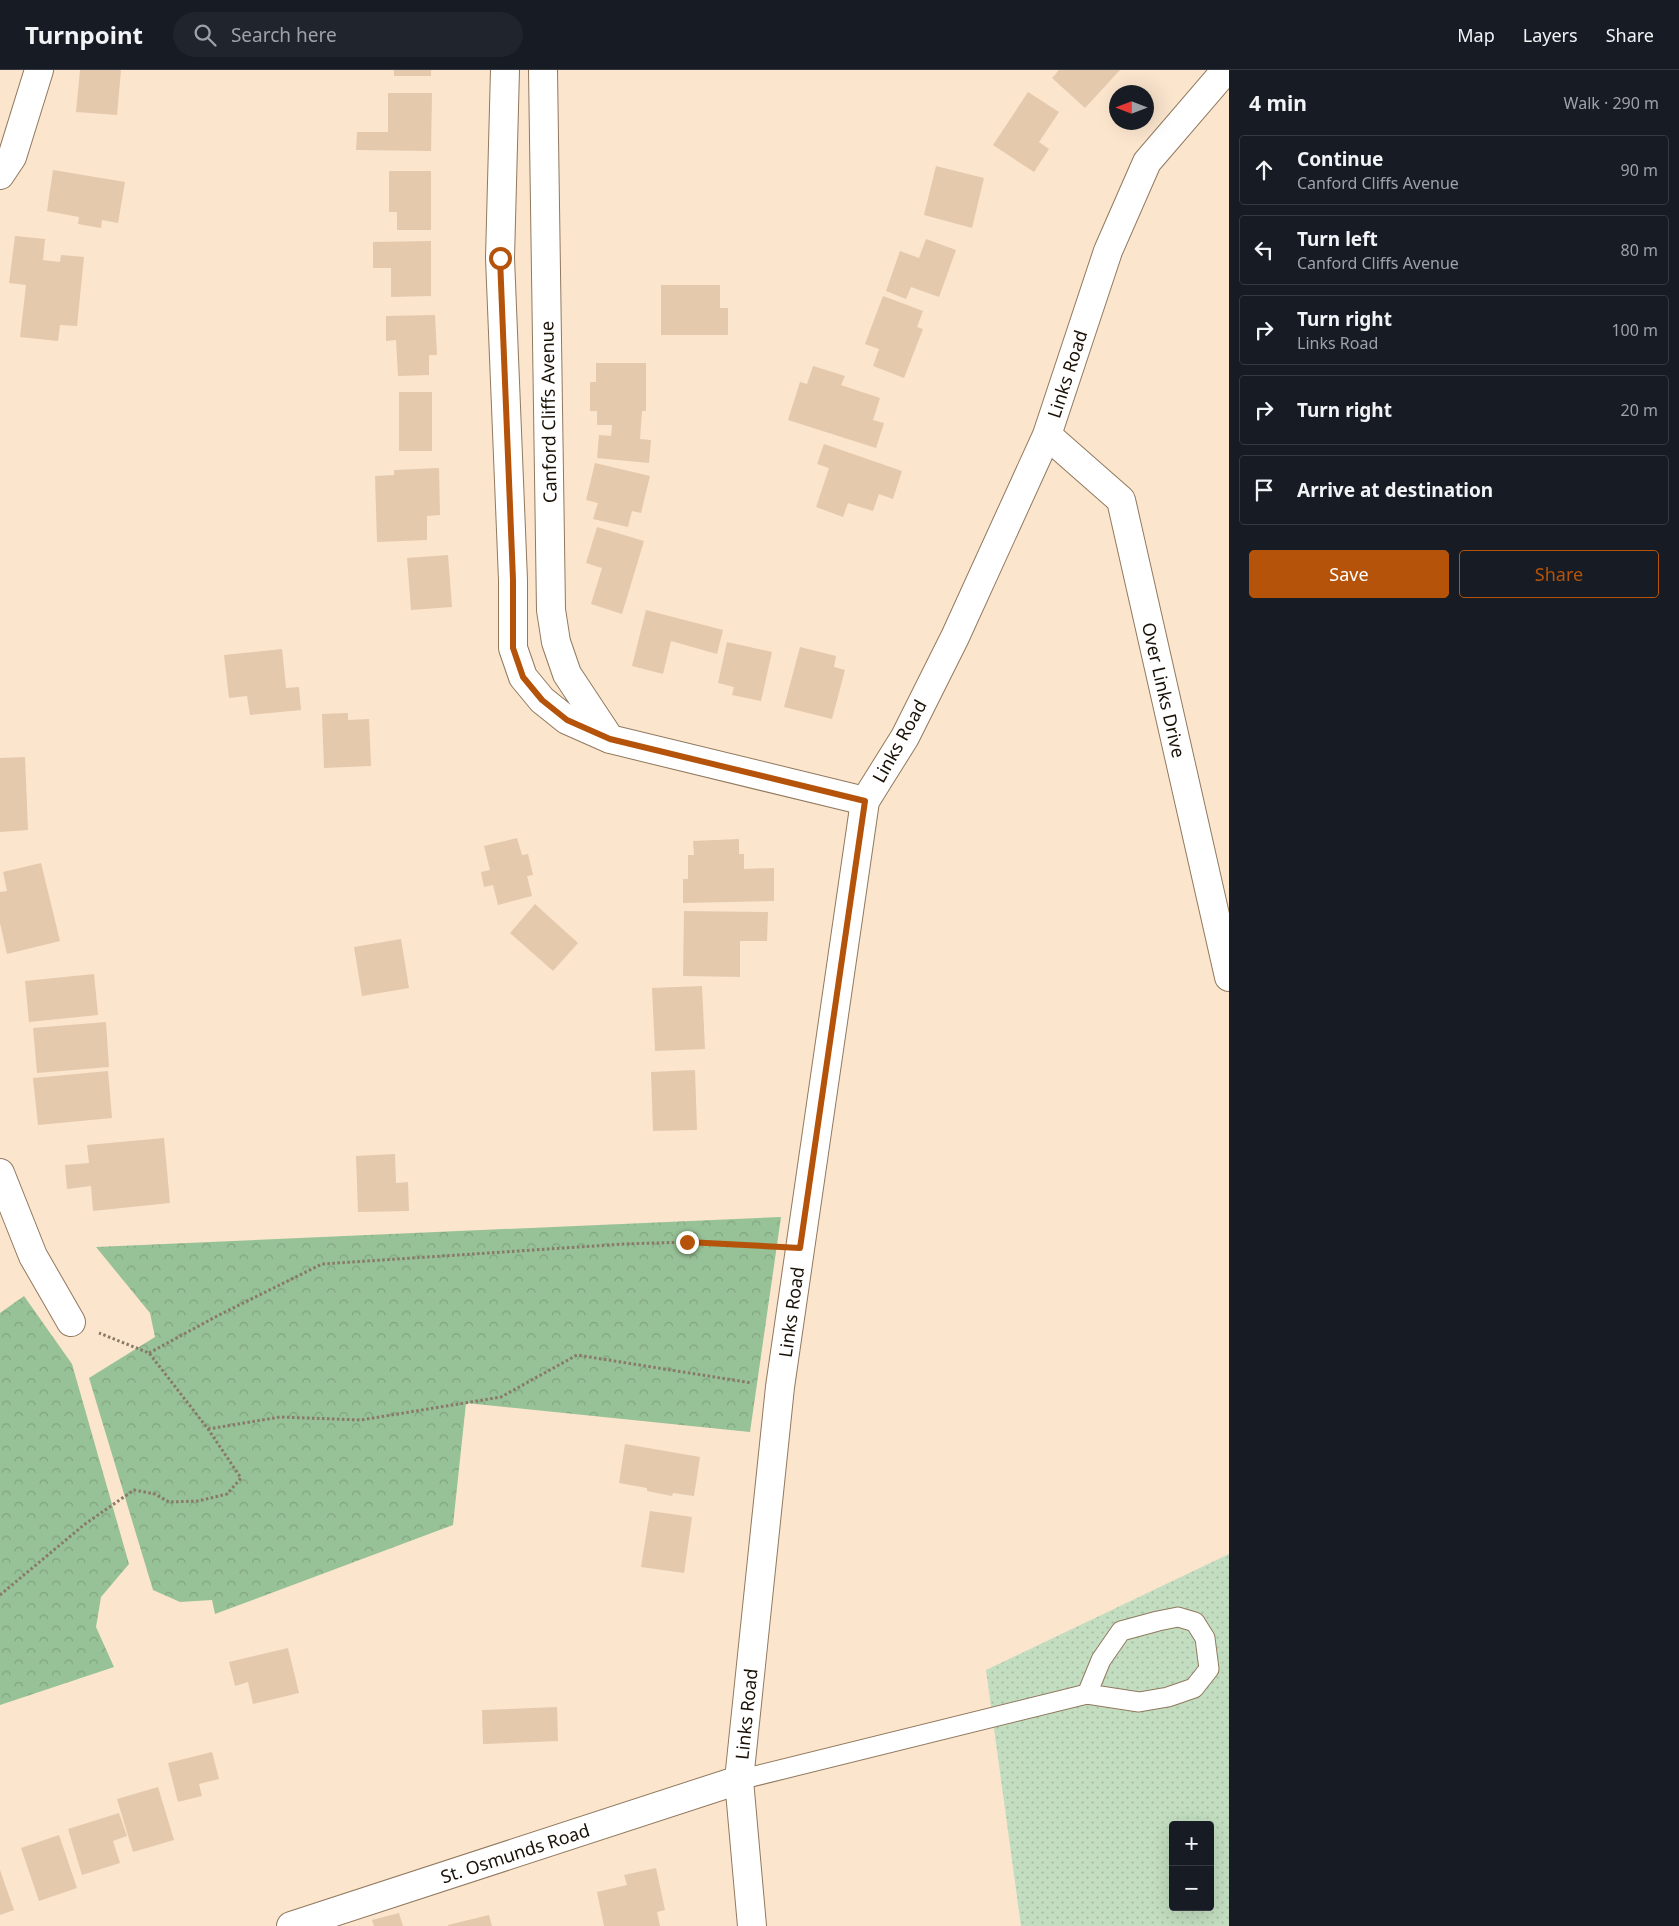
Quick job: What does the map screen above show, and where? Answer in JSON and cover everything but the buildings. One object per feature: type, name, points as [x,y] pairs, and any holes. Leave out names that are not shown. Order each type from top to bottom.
[{"type":"street","points":[[0,175],[12,157],[39,70]]},
{"type":"street","points":[[504,70],[500,258],[513,580],[513,648],[523,677],[542,700],[567,720],[610,739],[865,801]]},
{"type":"street","name":"Canford Cliffs Avenue","points":[[543,70],[551,610],[556,642],[567,674],[610,739]]},
{"type":"street","name":"Links Road","points":[[752,1926],[739,1780],[780,1387],[865,801],[905,737],[946,653],[1046,435],[1108,251],[1147,162],[1226,70]]},
{"type":"street","name":"Over Links Drive","points":[[1046,435],[1122,500],[1229,977]]},
{"type":"street","points":[[0,1173],[33,1256],[71,1322]]},
{"type":"street","name":"St. Osmunds Road","points":[[291,1926],[325,1920],[739,1780]]},
{"type":"lane","points":[[739,1780],[1087,1694],[1139,1702],[1168,1697],[1194,1688],[1208,1669],[1205,1638],[1195,1622],[1178,1617],[1121,1631],[1101,1660],[1087,1694]]},
{"type":"path","points":[[149,1353],[219,1315],[322,1264],[624,1244],[687,1242],[800,1248]]},
{"type":"path","points":[[0,1596],[85,1524],[134,1490],[155,1494],[169,1502],[198,1501],[228,1494],[241,1478],[208,1429],[149,1353],[71,1322]]},
{"type":"path","points":[[208,1429],[280,1417],[361,1420],[501,1397],[577,1355],[780,1387]]},
{"type":"green space","points":[[781,1217],[750,1432],[466,1403],[453,1525],[215,1614],[212,1600],[180,1602],[153,1590],[89,1378],[155,1337],[150,1313],[96,1247]]},
{"type":"green space","points":[[24,1296],[72,1364],[129,1564],[101,1597],[96,1627],[114,1667],[0,1705],[0,1313]]},
{"type":"green space","points":[[1229,1554],[1229,1926],[1021,1926],[986,1670]]},
{"type":"route","points":[[500,258],[513,580],[513,648],[523,677],[542,700],[567,720],[610,739],[865,801],[800,1248],[687,1242]]}]
